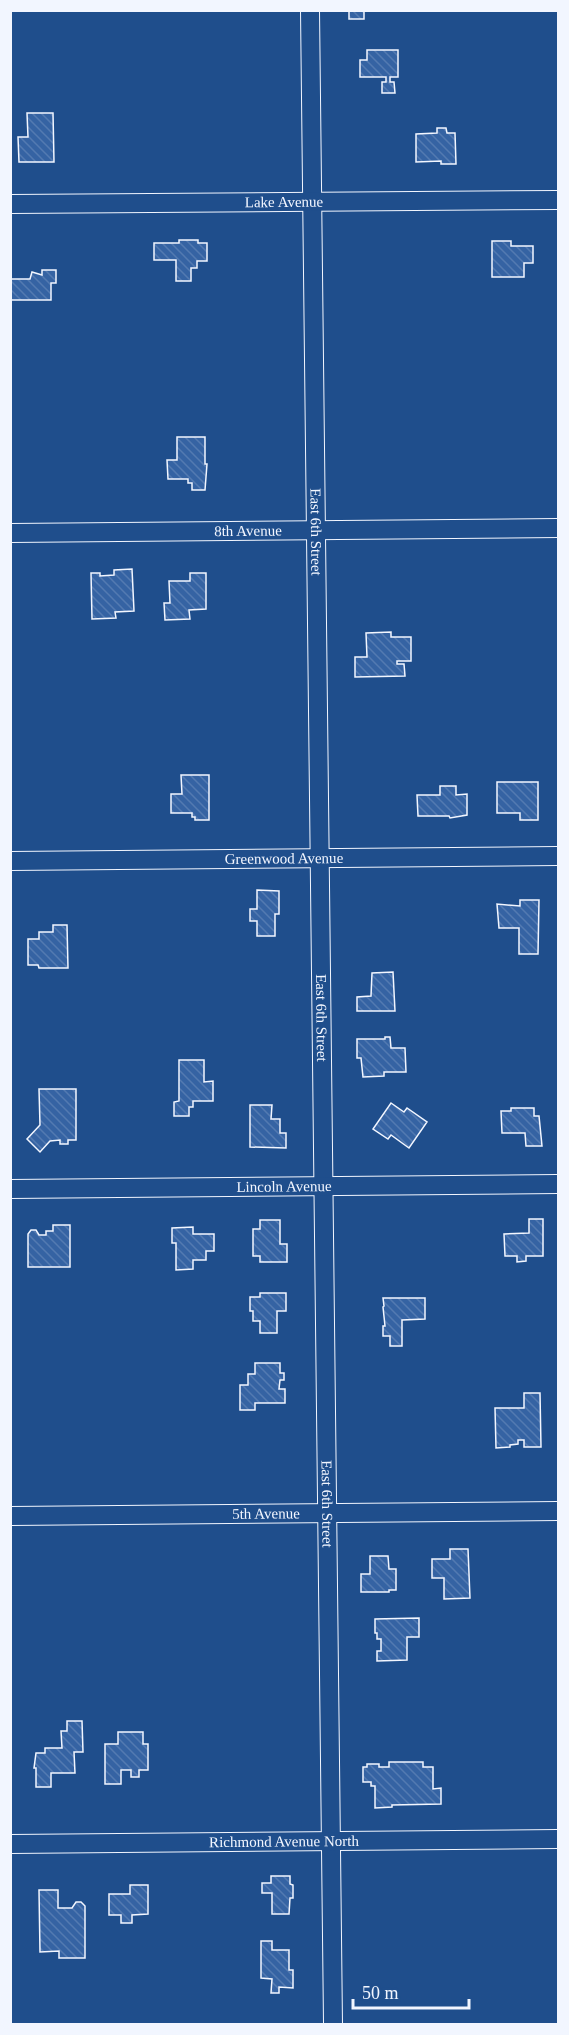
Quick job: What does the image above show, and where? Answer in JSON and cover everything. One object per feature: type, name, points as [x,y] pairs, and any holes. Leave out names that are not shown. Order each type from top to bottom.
[{"type":"street","name":"East 6th Street","points":[[310,10],[333,2025]]},
{"type":"street","name":"Lake Avenue","points":[[10,204],[558,200]]},
{"type":"street","name":"8th Avenue","points":[[10,533],[558,528]]},
{"type":"street","name":"Greenwood Avenue","points":[[10,861],[558,856]]},
{"type":"street","name":"Lincoln Avenue","points":[[10,1189],[558,1184]]},
{"type":"street","name":"5th Avenue","points":[[10,1516],[558,1511]]},
{"type":"street","name":"Richmond Avenue North","points":[[10,1844],[558,1839]]},
{"type":"building","points":[[349,10],[364,10],[364,19],[349,19]]},
{"type":"building","points":[[367,50],[398,50],[398,77],[390,77],[390,82],[394,82],[395,93],[382,93],[382,82],[386,82],[386,77],[360,77],[360,60],[367,60]]},
{"type":"building","points":[[27,113],[53,113],[54,162],[19,162],[18,137],[28,137]]},
{"type":"building","points":[[437,128],[446,128],[447,133],[455,133],[456,164],[441,164],[441,161],[416,162],[416,134],[437,133]]},
{"type":"building","points":[[179,240],[198,240],[198,243],[207,243],[207,261],[197,261],[197,268],[191,268],[191,281],[176,281],[176,260],[154,260],[154,243],[179,243]]},
{"type":"building","points":[[492,241],[511,241],[511,246],[533,246],[533,263],[524,263],[524,277],[492,277]]},
{"type":"building","points":[[42,270],[56,270],[56,283],[51,283],[51,300],[10,300],[10,279],[30,279],[32,272],[42,275]]},
{"type":"building","points":[[177,437],[205,437],[205,464],[207,464],[205,490],[192,490],[192,483],[188,483],[188,479],[168,479],[167,460],[177,460]]},
{"type":"building","points":[[132,569],[134,611],[115,612],[116,618],[92,619],[91,573],[100,573],[100,576],[114,575],[114,570]]},
{"type":"building","points":[[190,573],[206,573],[206,609],[189,610],[190,619],[165,620],[164,603],[170,603],[169,581],[190,581]]},
{"type":"building","points":[[391,632],[391,637],[411,637],[411,661],[397,661],[397,664],[404,664],[405,676],[355,677],[355,657],[367,657],[366,633]]},
{"type":"building","points":[[181,775],[209,775],[209,820],[195,820],[192,813],[171,813],[171,794],[182,794]]},
{"type":"building","points":[[497,782],[538,782],[538,820],[520,820],[520,813],[497,813]]},
{"type":"building","points":[[440,786],[456,786],[456,795],[467,794],[467,815],[450,818],[449,816],[418,816],[417,795],[440,795]]},
{"type":"building","points":[[257,890],[279,891],[279,914],[275,914],[275,936],[257,936],[257,921],[250,921],[250,909],[257,909]]},
{"type":"building","points":[[520,900],[539,900],[538,954],[519,954],[519,928],[499,928],[497,904],[520,906]]},
{"type":"building","points":[[53,925],[67,925],[68,968],[39,968],[38,965],[28,965],[28,939],[39,939],[39,932],[53,932]]},
{"type":"building","points":[[393,972],[395,1011],[357,1011],[357,997],[371,996],[372,973]]},
{"type":"building","points":[[385,1037],[390,1037],[391,1048],[405,1048],[406,1072],[384,1072],[384,1076],[363,1077],[361,1058],[357,1058],[357,1039],[385,1039]]},
{"type":"building","points":[[179,1060],[204,1060],[204,1082],[213,1081],[213,1101],[193,1101],[193,1107],[189,1107],[189,1116],[174,1116],[174,1102],[179,1101]]},
{"type":"building","points":[[39,1089],[76,1089],[76,1140],[68,1140],[68,1144],[60,1144],[60,1140],[50,1141],[40,1152],[27,1139],[40,1125]]},
{"type":"building","points":[[391,1103],[404,1112],[407,1108],[427,1122],[409,1148],[391,1135],[388,1139],[373,1129]]},
{"type":"building","points":[[250,1105],[272,1105],[271,1119],[280,1119],[280,1133],[286,1133],[286,1148],[250,1147]]},
{"type":"building","points":[[511,1108],[534,1108],[534,1116],[539,1116],[542,1146],[526,1146],[525,1133],[502,1133],[501,1111],[511,1111]]},
{"type":"building","points":[[529,1219],[543,1219],[543,1256],[526,1256],[526,1261],[517,1262],[517,1256],[505,1256],[504,1234],[529,1233]]},
{"type":"building","points":[[260,1220],[280,1220],[280,1244],[287,1244],[287,1262],[260,1262],[260,1256],[253,1256],[253,1229],[260,1229]]},
{"type":"building","points":[[53,1225],[70,1225],[70,1267],[28,1267],[28,1234],[31,1230],[36,1230],[39,1235],[46,1235],[46,1231],[53,1231]]},
{"type":"building","points":[[193,1227],[193,1234],[214,1234],[214,1251],[206,1251],[206,1260],[193,1260],[193,1269],[176,1270],[176,1243],[172,1243],[172,1228]]},
{"type":"building","points":[[260,1293],[286,1293],[286,1311],[277,1311],[277,1333],[260,1333],[260,1321],[253,1321],[250,1297],[260,1297]]},
{"type":"building","points":[[383,1298],[425,1298],[425,1319],[402,1320],[402,1346],[390,1346],[390,1336],[383,1336],[383,1326],[385,1326]]},
{"type":"building","points":[[255,1363],[280,1363],[280,1373],[284,1373],[284,1380],[280,1380],[279,1389],[285,1389],[285,1403],[255,1403],[255,1410],[240,1410],[240,1385],[248,1385],[248,1374],[255,1374]]},
{"type":"building","points":[[524,1393],[540,1393],[541,1447],[524,1447],[524,1440],[518,1440],[518,1444],[510,1445],[510,1447],[496,1448],[495,1408],[524,1408]]},
{"type":"building","points":[[450,1549],[468,1549],[470,1598],[444,1599],[444,1578],[432,1578],[432,1559],[450,1559]]},
{"type":"building","points":[[370,1556],[388,1556],[389,1569],[396,1569],[396,1590],[361,1592],[361,1574],[370,1574]]},
{"type":"building","points":[[419,1618],[419,1637],[407,1637],[407,1660],[377,1661],[377,1651],[381,1651],[381,1639],[377,1639],[377,1633],[375,1633],[375,1619]]},
{"type":"building","points":[[67,1721],[82,1721],[83,1752],[74,1752],[75,1773],[51,1773],[51,1787],[36,1787],[36,1768],[34,1768],[36,1753],[45,1753],[45,1748],[62,1748],[61,1731],[67,1731]]},
{"type":"building","points":[[118,1732],[143,1732],[143,1744],[148,1744],[148,1770],[139,1770],[139,1777],[131,1777],[131,1770],[121,1770],[121,1784],[105,1784],[105,1744],[118,1744]]},
{"type":"building","points":[[389,1762],[423,1762],[423,1767],[433,1767],[433,1789],[441,1788],[441,1804],[392,1805],[392,1807],[375,1808],[375,1786],[371,1786],[371,1782],[363,1782],[363,1767],[367,1767],[367,1764],[379,1764],[379,1767],[389,1767]]},
{"type":"building","points":[[271,1876],[290,1876],[293,1898],[290,1898],[289,1914],[272,1914],[272,1893],[262,1893],[262,1883],[271,1883]]},
{"type":"building","points":[[130,1885],[148,1885],[148,1914],[132,1915],[132,1923],[121,1923],[121,1915],[109,1915],[109,1894],[130,1894]]},
{"type":"building","points":[[39,1890],[58,1890],[58,1908],[72,1908],[76,1902],[81,1902],[85,1906],[85,1958],[59,1958],[59,1951],[40,1952]]},
{"type":"building","points":[[261,1941],[272,1941],[272,1950],[289,1950],[289,1970],[293,1970],[293,1988],[279,1987],[279,1993],[271,1993],[272,1979],[261,1978]]}]
